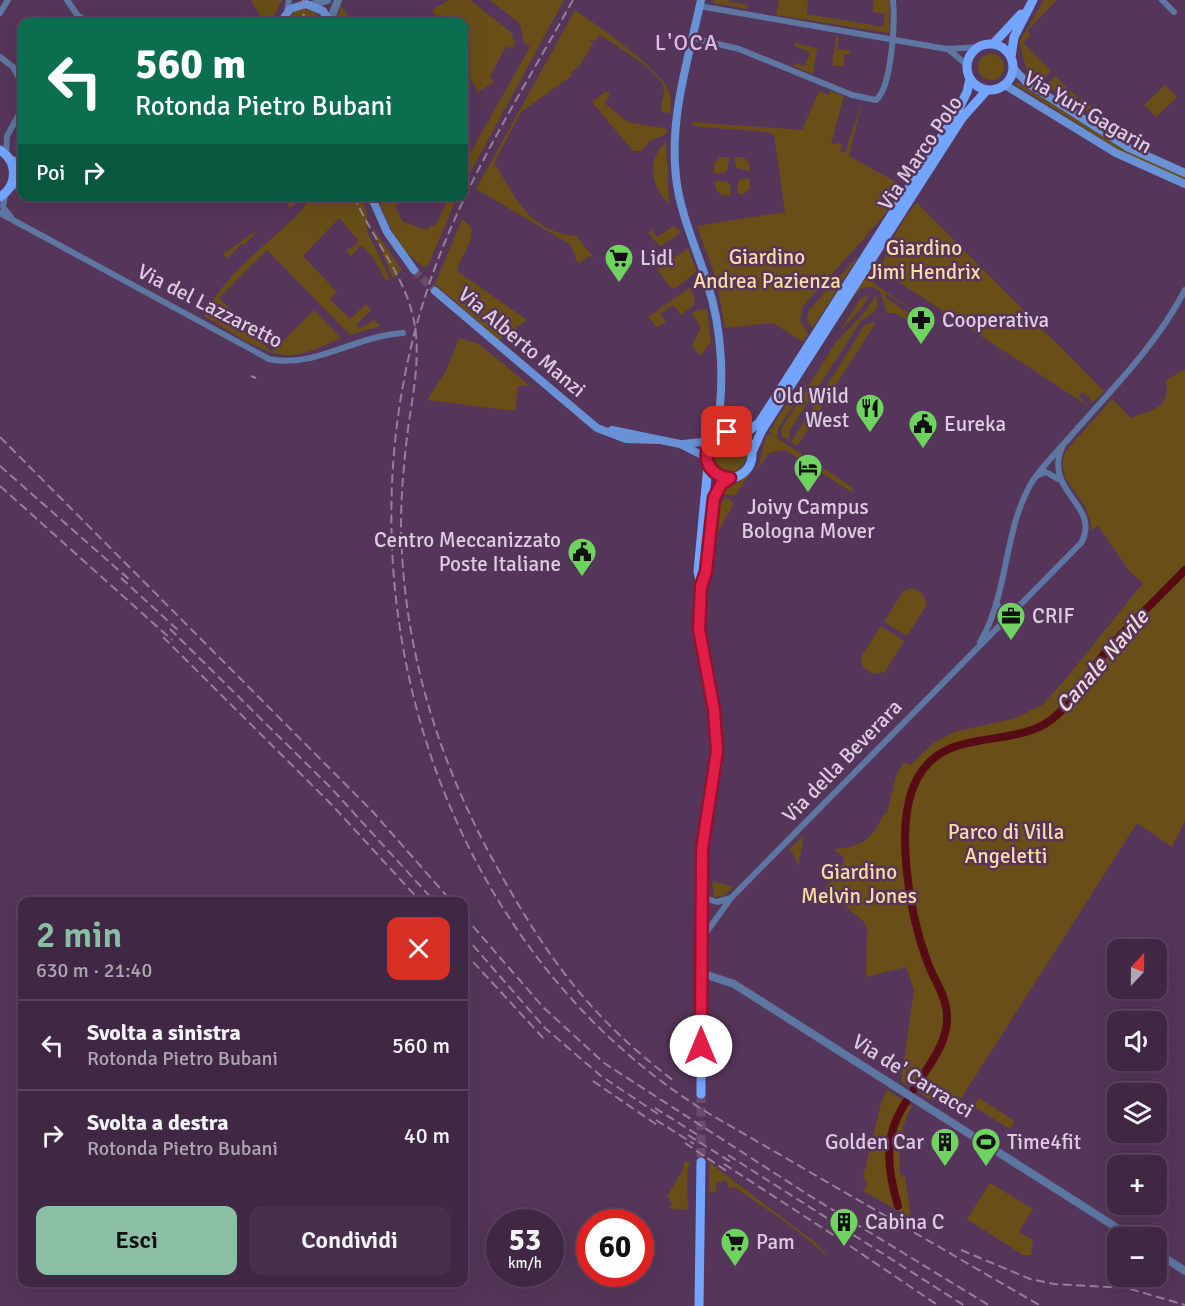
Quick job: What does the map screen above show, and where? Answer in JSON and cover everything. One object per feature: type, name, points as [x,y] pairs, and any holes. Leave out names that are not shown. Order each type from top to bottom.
[{"type":"main road","points":[[283,18],[295,6],[306,3],[323,11],[327,18]]},
{"type":"main road","points":[[700,3],[682,86],[676,174],[686,222],[713,306],[722,366],[720,406],[707,462],[698,571],[701,586],[699,636],[714,710],[717,751],[703,843],[701,1094]]},
{"type":"main road","points":[[993,44],[1031,3]]},
{"type":"main road","points":[[1011,57],[1015,35],[1031,3]]},
{"type":"main road","points":[[993,44],[1004,48],[1011,57],[1014,69],[1005,85],[987,90],[978,87],[970,79],[967,65],[970,55],[979,47],[993,44]]},
{"type":"main road","name":"Via Yuri Gagarin","points":[[1014,69],[1027,83],[1127,147],[1185,173]]},
{"type":"main road","name":"Via Marco Polo","points":[[737,434],[757,426],[956,114],[967,92],[970,79]]},
{"type":"main road","name":"Via Yuri Gagarin","points":[[1005,85],[1116,153],[1185,184]]},
{"type":"main road","name":"Via Marco Polo","points":[[752,452],[762,430],[962,118],[987,90]]},
{"type":"main road","points":[[5,154],[18,162]]},
{"type":"main road","points":[[5,154],[14,173],[5,193]]},
{"type":"main road","points":[[5,193],[18,182]]},
{"type":"main road","points":[[373,201],[387,232],[414,270]]},
{"type":"main road","name":"Via Alberto Manzi","points":[[435,291],[587,419],[608,429],[680,444],[713,439]]},
{"type":"main road","points":[[701,586],[706,572],[714,498],[721,484],[746,471],[752,452],[724,422],[720,406]]},
{"type":"main road","points":[[713,439],[737,434]]},
{"type":"main road","name":"Via Alberto Manzi","points":[[680,444],[707,462]]},
{"type":"main road","points":[[707,462],[718,476],[730,478]]},
{"type":"main road","points":[[699,1306],[701,1162]]},
{"type":"main road","points":[[700,1292],[705,1306]]},
{"type":"street","points":[[0,13],[8,0]]},
{"type":"street","points":[[67,0],[82,18]]},
{"type":"street","points":[[282,18],[288,0]]},
{"type":"street","points":[[306,3],[327,0]]},
{"type":"street","points":[[331,18],[338,0]]},
{"type":"street","points":[[692,38],[739,49],[854,96],[876,100],[884,86],[892,39],[894,0]]},
{"type":"street","points":[[1162,0],[1174,12]]},
{"type":"street","points":[[700,3],[947,49],[979,47]]},
{"type":"street","points":[[947,49],[967,65]]},
{"type":"street","points":[[0,57],[18,74]]},
{"type":"street","points":[[0,142],[7,136],[18,116]]},
{"type":"street","points":[[5,154],[7,136]]},
{"type":"street","points":[[5,193],[3,207],[13,220]]},
{"type":"street","name":"Via del Lazzaretto","points":[[0,213],[269,359],[300,362],[368,338],[403,333]]},
{"type":"street","name":"Via della Beverara","points":[[977,647],[990,624],[1023,501],[1037,475],[1133,367],[1185,290]]},
{"type":"street","points":[[1059,479],[1057,466],[1062,447]]},
{"type":"street","points":[[1037,475],[1046,472],[1059,479]]},
{"type":"street","name":"Via della Beverara","points":[[701,940],[731,898],[1084,538],[1085,519],[1059,479]]},
{"type":"street","points":[[996,603],[1002,611],[1011,613]]},
{"type":"street","points":[[702,897],[717,902],[731,898]]},
{"type":"street","name":"Via de' Carracci","points":[[701,973],[729,981],[1116,1227]]},
{"type":"street","points":[[1167,1259],[1185,1271]]},
{"type":"green space","points":[[251,0],[282,0],[273,18],[261,18]]},
{"type":"green space","points":[[449,0],[470,0],[512,33],[513,40],[516,42],[512,49],[506,46],[490,77],[494,82],[478,92],[468,75],[468,18],[437,18],[432,10]]},
{"type":"green space","points":[[490,0],[564,0],[468,177],[468,157],[530,47],[524,43],[520,24]]},
{"type":"green space","points":[[713,0],[729,0],[748,5],[748,9],[714,3]]},
{"type":"green space","points":[[779,0],[808,0],[807,14],[883,27],[885,14],[873,12],[873,0],[890,0],[889,33],[776,15]]},
{"type":"green space","points":[[1044,0],[1057,0],[1027,31],[1031,35],[1023,43],[1051,71],[1041,81],[1027,71],[1019,42]]},
{"type":"green space","points":[[341,5],[349,18],[338,18]]},
{"type":"green space","points":[[300,9],[314,11],[320,18],[289,18]]},
{"type":"green space","points":[[575,10],[652,69],[668,89],[671,104],[670,113],[662,112],[664,89],[659,78],[600,35],[595,41],[589,40],[593,44],[580,65],[571,73],[573,75],[521,112],[494,163],[526,212],[546,228],[576,236],[594,258],[589,256],[578,264],[571,245],[476,189]]},
{"type":"green space","points":[[836,37],[839,37],[837,49],[850,51],[850,55],[845,54],[843,67],[832,65]]},
{"type":"green space","points":[[795,43],[817,48],[813,74],[793,66],[795,63],[805,66],[810,52],[794,46]]},
{"type":"green space","points":[[991,54],[1000,58],[1004,67],[1000,76],[991,80],[982,76],[978,67],[982,58]]},
{"type":"green space","points":[[1055,76],[1078,98],[1073,102],[1046,86]]},
{"type":"green space","points":[[1017,82],[1125,150],[1185,177],[1185,180],[1122,152],[1015,84]]},
{"type":"green space","points":[[1165,85],[1177,97],[1156,117],[1144,105]]},
{"type":"green space","points":[[606,91],[610,95],[604,103],[628,122],[668,129],[665,135],[651,140],[641,151],[633,151],[592,102]]},
{"type":"green space","name":"Giardino Andrea Pazienza","points":[[819,91],[828,95],[830,91],[844,96],[831,144],[842,143],[854,101],[840,151],[845,153],[862,102],[849,156],[903,186],[883,217],[803,306],[800,320],[808,334],[803,342],[773,323],[725,328],[716,279],[697,226],[785,212],[774,135],[768,132],[692,126],[693,122],[802,130]]},
{"type":"green space","points":[[1082,98],[1104,119],[1103,121],[1076,105]]},
{"type":"green space","points":[[666,142],[669,204],[658,189],[653,173],[655,157]]},
{"type":"green space","points":[[720,157],[729,157],[728,169],[724,173],[714,173],[714,163]]},
{"type":"green space","points":[[734,157],[743,157],[749,162],[750,171],[736,168]]},
{"type":"green space","points":[[750,178],[750,189],[744,194],[738,194],[737,185],[740,180]]},
{"type":"green space","points":[[715,181],[726,181],[730,185],[731,195],[722,195],[716,190]]},
{"type":"green space","points":[[286,201],[300,201],[290,208]]},
{"type":"green space","points":[[309,201],[362,201],[367,213],[367,231],[390,279],[386,281],[374,259],[361,245],[351,256],[346,250],[355,246],[358,240],[339,218],[303,256],[337,292],[330,299],[350,319],[366,304],[371,310],[356,325],[360,328],[374,320],[380,326],[350,335],[267,250],[219,298],[272,352],[314,310],[341,338],[305,353],[281,354],[270,352],[247,342],[204,316],[232,276],[294,218]]},
{"type":"green space","points":[[379,201],[396,201],[398,205],[395,207],[403,222],[428,230],[430,225],[435,226],[447,201],[455,201],[427,268],[409,255],[391,227]]},
{"type":"green space","name":"Giardino Jimi Hendrix","points":[[917,203],[1104,391],[1093,402],[1083,392],[1079,396],[1088,406],[882,271],[885,257],[895,235],[907,214]]},
{"type":"green space","points":[[462,219],[470,226],[471,237],[457,271],[527,320],[499,340],[435,284]]},
{"type":"green space","points":[[674,226],[681,232],[660,247],[648,233],[652,230],[657,237]]},
{"type":"green space","points":[[372,227],[402,270],[393,278],[372,229]]},
{"type":"green space","points":[[258,229],[245,245],[242,243],[227,259],[223,254]]},
{"type":"green space","points":[[688,248],[697,271],[676,288],[671,288],[657,270]]},
{"type":"green space","points":[[857,257],[812,329],[807,319],[809,310]]},
{"type":"green space","points":[[869,270],[876,285],[915,312],[886,294],[885,297],[913,316],[909,321],[894,313],[887,313],[880,291],[871,287],[862,288],[856,293],[810,362]]},
{"type":"green space","points":[[689,288],[695,298],[694,305],[681,315],[673,305],[660,314],[666,322],[657,327],[648,317]]},
{"type":"green space","points":[[870,294],[860,310],[840,331],[860,299]]},
{"type":"green space","points":[[876,295],[878,306],[873,313],[861,321],[790,430],[789,441],[782,436],[781,429],[836,342],[863,314]]},
{"type":"green space","points":[[707,309],[711,342],[700,356],[692,346],[701,327],[692,314],[696,310]]},
{"type":"green space","points":[[876,322],[797,446],[791,442],[865,325]]},
{"type":"green space","points":[[459,338],[479,344],[530,386],[518,386],[515,411],[427,400],[446,371]]},
{"type":"green space","name":"Parco di Villa Angeletti","points":[[1185,369],[1185,821],[1172,847],[1137,823],[955,1108],[949,1104],[951,1097],[945,1093],[940,1099],[934,1096],[931,1100],[901,1081],[914,990],[906,967],[866,977],[867,930],[864,922],[825,888],[831,880],[835,880],[838,873],[836,871],[843,864],[843,857],[834,849],[858,844],[870,836],[883,815],[887,813],[896,776],[904,762],[910,765],[935,742],[954,732],[1016,718],[1042,705],[1143,583],[1131,573],[1098,526],[1091,530],[1085,507],[1064,473],[1065,452],[1112,399],[1131,418],[1147,412],[1159,406],[1166,397],[1166,380]]},
{"type":"green space","points":[[808,383],[778,428],[777,438],[852,487],[853,493],[785,450],[769,453],[758,469],[766,436],[769,434],[776,437],[769,432],[789,400]]},
{"type":"green space","points":[[729,438],[741,443],[746,455],[741,467],[729,472],[717,467],[712,455],[717,443]]},
{"type":"green space","points":[[750,474],[735,496],[720,494],[727,488]]},
{"type":"green space","points":[[725,497],[734,503],[716,536],[718,510]]},
{"type":"green space","points":[[913,588],[923,594],[927,605],[907,636],[884,622],[903,591]]},
{"type":"green space","points":[[881,626],[904,641],[885,672],[873,674],[863,667],[861,657]]},
{"type":"green space","points":[[804,835],[799,863],[800,867],[790,849]]},
{"type":"green space","points":[[712,881],[734,887],[724,896],[714,897]]},
{"type":"green space","points":[[887,1090],[912,1106],[902,1131],[900,1155],[900,1174],[905,1177],[911,1218],[863,1191],[868,1183],[863,1177],[882,1100]]},
{"type":"green space","points":[[979,1098],[1015,1121],[1010,1129],[973,1106]]},
{"type":"green space","points":[[684,1162],[690,1162],[687,1172],[688,1210],[668,1208],[673,1204],[667,1197],[683,1169]]},
{"type":"green space","points":[[709,1162],[816,1243],[830,1258],[787,1223],[734,1187],[729,1188],[726,1180],[715,1183],[717,1191],[709,1193]]},
{"type":"green space","points":[[990,1183],[1033,1209],[1019,1232],[1033,1240],[1031,1255],[1023,1255],[967,1219]]},
{"type":"waterway","name":"Canale Navile","points":[[914,1089],[941,1045],[947,1016],[942,995],[921,942],[910,895],[905,844],[906,820],[910,798],[917,779],[928,763],[942,752],[975,741],[1028,731],[1055,717],[1072,699],[1101,657],[1185,570]]},
{"type":"waterway","name":"Canale Navile","points":[[898,1206],[891,1178],[889,1152],[894,1127],[906,1102]]},
{"type":"tunnel","points":[[414,270],[435,291]]},
{"type":"tunnel","points":[[701,1094],[701,1162]]},
{"type":"railway","points":[[303,0],[304,18]]},
{"type":"railway","points":[[468,191],[573,0]]},
{"type":"railway","points":[[356,201],[396,273],[410,304],[414,321],[417,348],[405,453],[401,527],[403,573],[417,662],[442,748],[478,831],[499,871],[554,960],[596,1011],[645,1058],[674,1081]]},
{"type":"railway","points":[[463,201],[424,300],[399,413],[391,528],[402,643],[431,755],[476,861],[537,958],[615,1043],[708,1113],[1041,1306]]},
{"type":"railway","points":[[251,376],[256,378]]},
{"type":"railway","points":[[0,437],[373,812],[448,897]]},
{"type":"railway","points":[[0,466],[131,581]]},
{"type":"railway","points":[[0,486],[172,640]]},
{"type":"railway","points":[[121,578],[179,631]]},
{"type":"railway","points":[[170,629],[331,788],[430,897]]},
{"type":"railway","points":[[163,637],[332,805],[416,897]]},
{"type":"railway","points":[[468,921],[543,1007],[604,1063],[807,1194],[990,1306]]},
{"type":"railway","points":[[468,940],[545,1028],[601,1076],[661,1116]]},
{"type":"railway","points":[[468,956],[545,1040]]},
{"type":"railway","points":[[593,1081],[660,1127]]},
{"type":"railway","points":[[655,1108],[698,1135]]},
{"type":"railway","points":[[656,1120],[694,1144]]},
{"type":"railway","points":[[688,1135],[734,1164]]},
{"type":"railway","points":[[685,1143],[728,1172]]},
{"type":"railway","points":[[728,1155],[965,1306]]},
{"type":"railway","points":[[724,1164],[841,1240]]},
{"type":"railway","points":[[850,1246],[939,1306]]},
{"type":"railway","points":[[961,1250],[1030,1279],[1054,1284],[1127,1288],[1185,1305]]},
{"type":"place","name":"Lidl","points":[[619,284]]},
{"type":"place","name":"Cooperativa","points":[[921,346]]},
{"type":"place","name":"Old Wild West","points":[[870,434]]},
{"type":"place","name":"Eureka","points":[[923,450]]},
{"type":"place","name":"Joivy Campus Bologna Mover","points":[[808,494]]},
{"type":"place","name":"Centro Meccanizzato Poste Italiane","points":[[582,578]]},
{"type":"place","name":"CRIF","points":[[1011,642]]},
{"type":"place","name":"Golden Car","points":[[945,1168]]},
{"type":"place","name":"Time4fit","points":[[986,1168]]},
{"type":"place","name":"Cabina C","points":[[844,1248]]},
{"type":"place","name":"Pam","points":[[735,1268]]},
{"type":"district","name":"L'OCA","points":[[687,42]]},
{"type":"route","points":[[701,1046],[702,849],[714,777],[717,737],[714,710],[700,642],[699,616],[714,498],[717,489],[730,478],[718,476],[713,472],[708,466],[706,453],[712,439],[727,432]]},
{"type":"park label","name":"Giardino Melvin Jones","points":[[859,884]]}]
